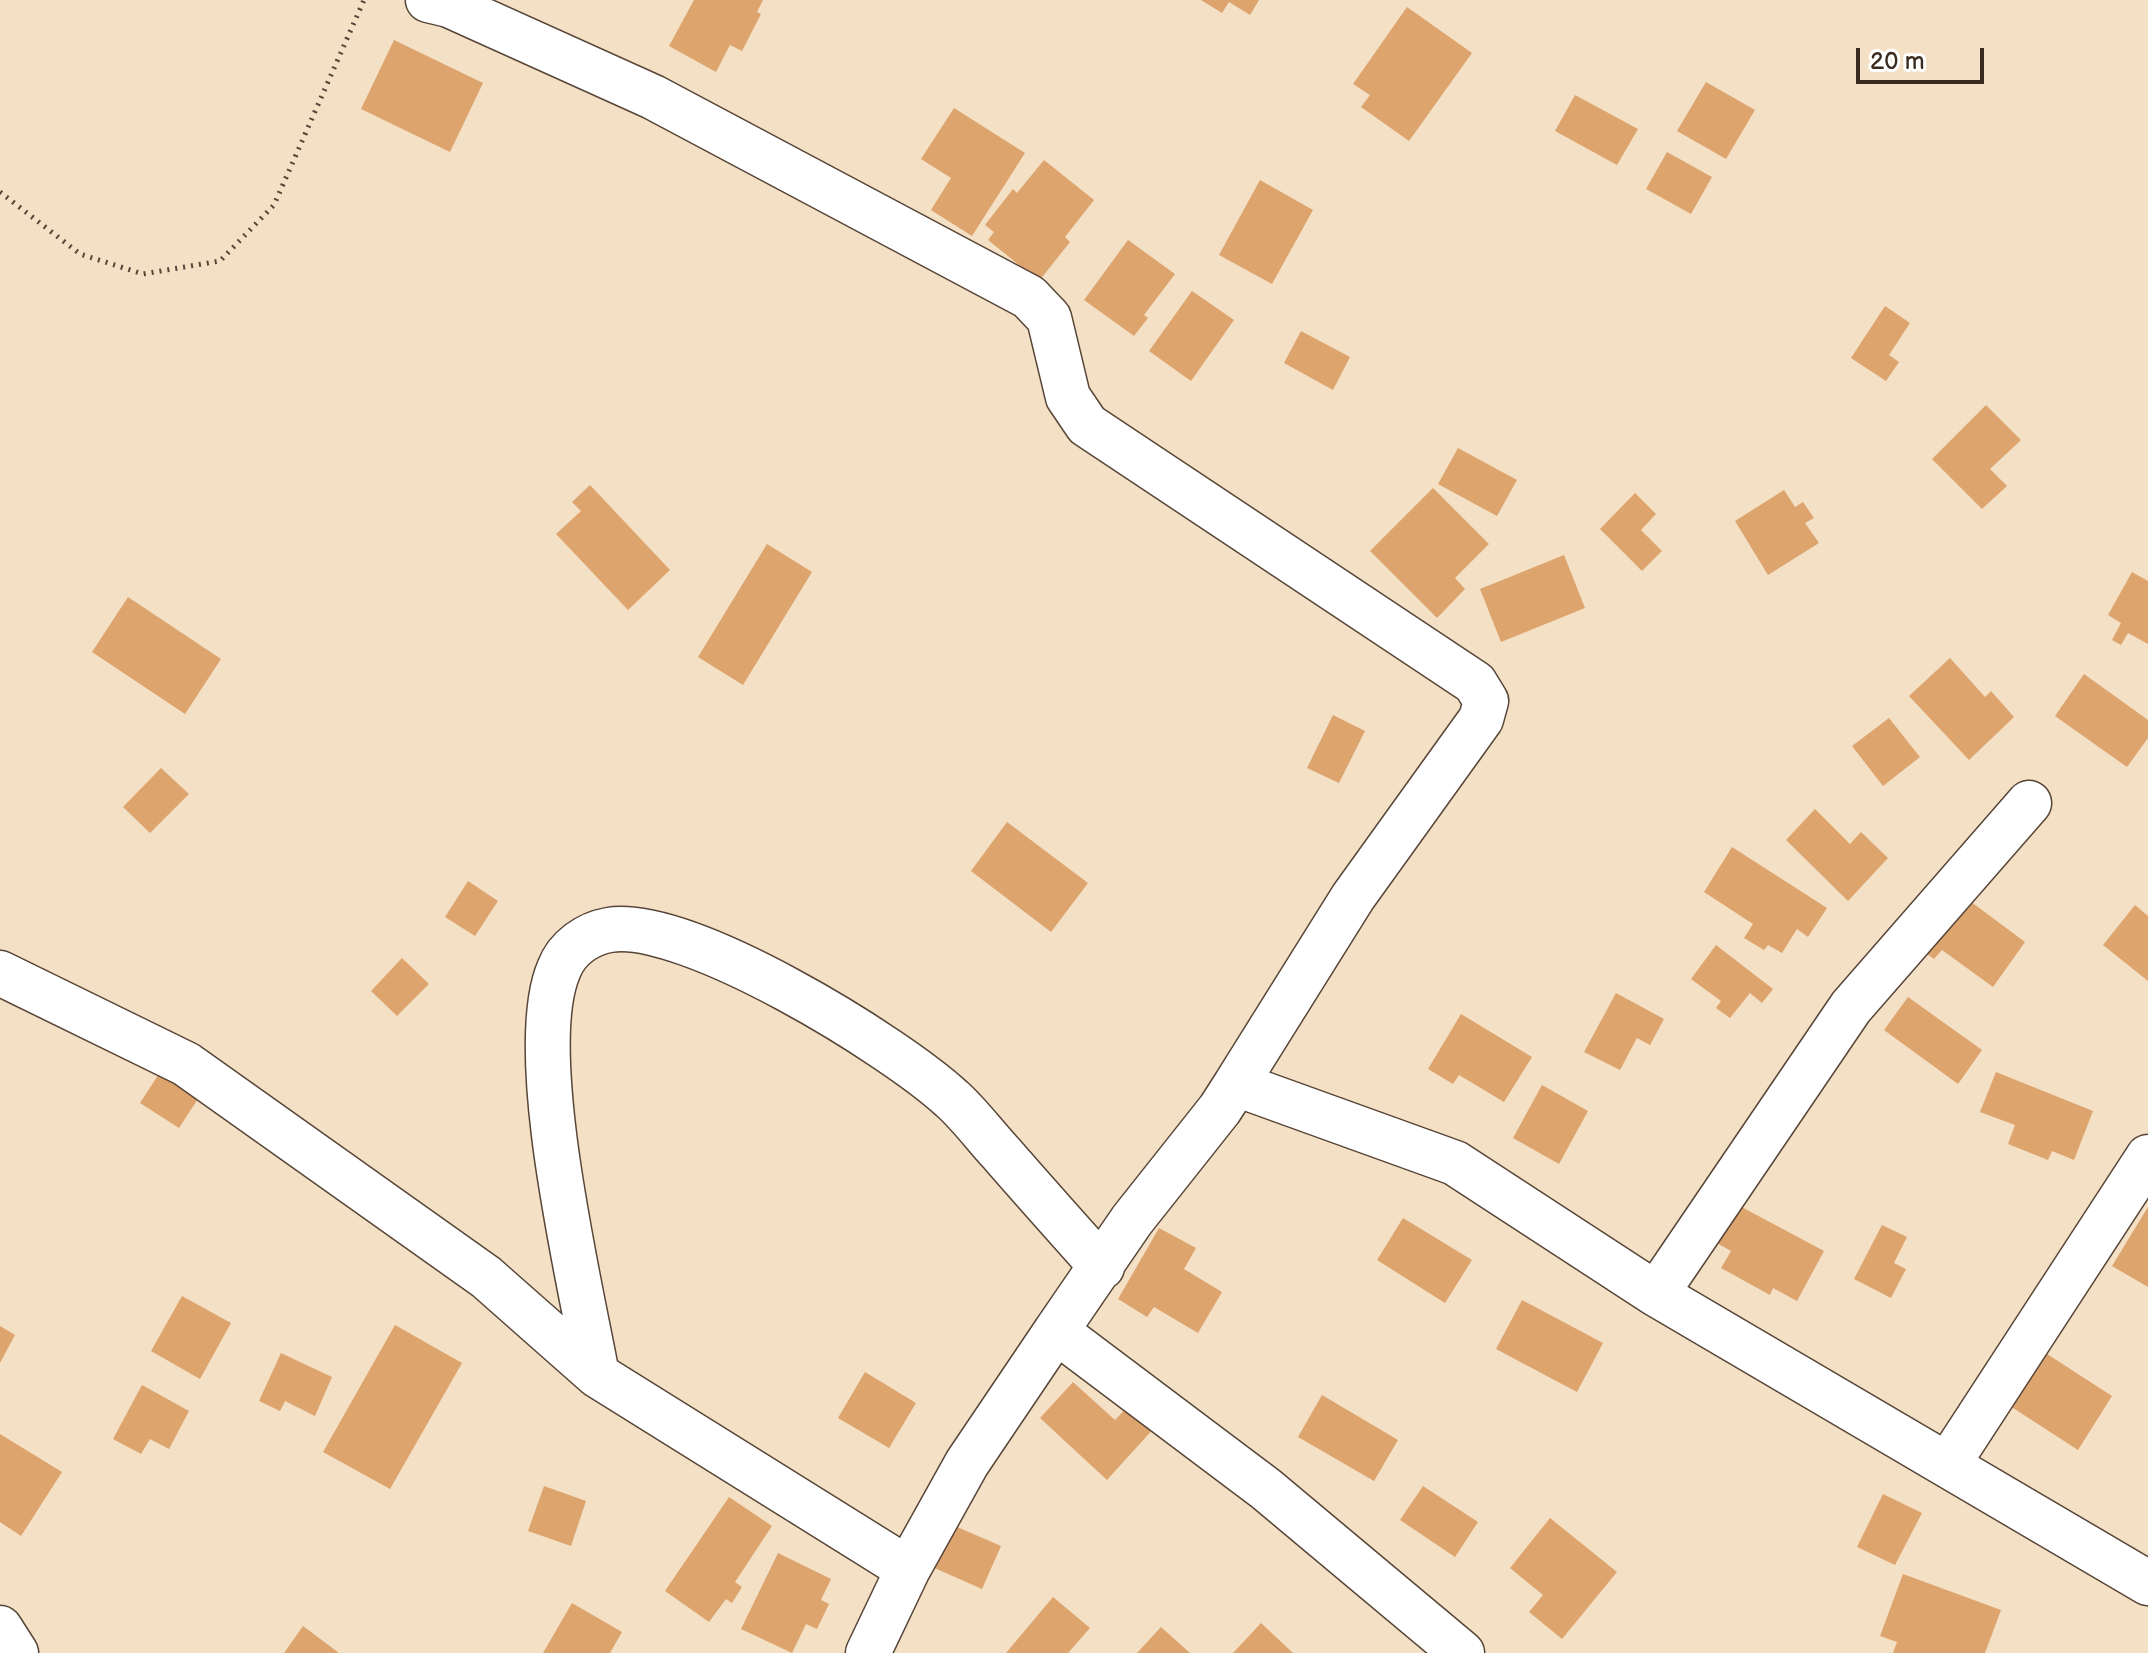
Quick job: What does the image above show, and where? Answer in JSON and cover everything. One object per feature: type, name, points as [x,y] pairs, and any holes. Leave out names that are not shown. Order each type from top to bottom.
[{"type":"street","points":[[428,0],[449,5],[653,97],[1029,297],[1049,318],[1068,397],[1087,425],[1475,683],[1486,701],[1481,719],[1353,897],[1220,1109],[1132,1220],[967,1463],[908,1569],[868,1653]]},
{"type":"street","points":[[1656,1294],[1851,1007],[2029,803]]},
{"type":"street","points":[[597,1375],[552,1113],[547,1007],[559,967],[574,944],[610,930],[655,934],[698,946],[807,1001],[911,1067],[953,1099],[1102,1267]]},
{"type":"street","points":[[0,973],[186,1064],[486,1277],[597,1375],[908,1569]]},
{"type":"street","points":[[1236,1084],[1455,1163],[1656,1294],[2148,1583]]},
{"type":"street","points":[[1948,1464],[2148,1157]]},
{"type":"street","points":[[1056,1331],[1266,1489],[1462,1653]]},
{"type":"street","points":[[0,1628],[16,1653]]},
{"type":"path","points":[[0,192],[80,254],[143,274],[220,261],[274,205],[364,0]]},
{"type":"building","points":[[694,0],[763,0],[757,12],[761,14],[742,51],[730,45],[716,72],[669,46]]},
{"type":"building","points":[[1201,0],[1259,0],[1250,15],[1229,2],[1222,13]]},
{"type":"building","points":[[1407,7],[1472,53],[1409,141],[1361,107],[1370,95],[1353,84]]},
{"type":"building","points":[[394,40],[483,83],[450,152],[361,109]]},
{"type":"building","points":[[1706,82],[1755,110],[1726,159],[1677,131]]},
{"type":"building","points":[[1575,95],[1638,129],[1617,165],[1555,131]]},
{"type":"building","points":[[954,108],[1025,153],[972,236],[931,210],[951,178],[921,159]]},
{"type":"building","points":[[1667,152],[1712,177],[1691,214],[1646,189]]},
{"type":"building","points":[[1044,160],[1094,200],[1065,237],[1070,242],[1039,281],[988,240],[994,232],[985,225],[1013,189],[1017,193]]},
{"type":"building","points":[[1260,180],[1313,210],[1272,284],[1219,255]]},
{"type":"building","points":[[1128,240],[1175,274],[1144,315],[1148,318],[1134,336],[1084,300]]},
{"type":"building","points":[[1192,291],[1234,320],[1191,381],[1149,351]]},
{"type":"building","points":[[1885,306],[1910,323],[1889,355],[1899,362],[1886,381],[1851,358]]},
{"type":"building","points":[[1301,331],[1350,357],[1333,390],[1284,363]]},
{"type":"building","points":[[1986,405],[2021,440],[1990,469],[2007,486],[1982,509],[1932,459]]},
{"type":"building","points":[[1458,448],[1517,480],[1497,516],[1438,484]]},
{"type":"building","points":[[590,485],[670,570],[628,610],[556,534],[581,511],[572,502]]},
{"type":"building","points":[[1433,488],[1489,544],[1455,578],[1465,589],[1437,618],[1370,551]]},
{"type":"building","points":[[1784,490],[1795,507],[1803,502],[1814,518],[1805,523],[1819,543],[1768,575],[1735,521]]},
{"type":"building","points":[[1635,493],[1656,514],[1641,530],[1662,551],[1642,571],[1600,529]]},
{"type":"building","points":[[767,544],[812,572],[743,685],[698,657]]},
{"type":"building","points":[[1564,555],[1585,608],[1501,642],[1480,589]]},
{"type":"building","points":[[2132,572],[2148,581],[2148,644],[2128,633],[2121,645],[2112,640],[2121,623],[2108,615]]},
{"type":"building","points":[[128,597],[221,659],[185,714],[92,652]]},
{"type":"building","points":[[1950,658],[1985,697],[1991,691],[2014,717],[1969,760],[1909,696]]},
{"type":"building","points":[[2084,674],[2148,720],[2148,738],[2127,767],[2055,716]]},
{"type":"building","points":[[1333,715],[1365,731],[1339,783],[1307,768]]},
{"type":"building","points":[[1889,718],[1920,757],[1883,786],[1852,746]]},
{"type":"building","points":[[161,768],[189,794],[150,833],[123,807]]},
{"type":"building","points":[[1815,809],[1850,844],[1861,832],[1888,858],[1848,901],[1786,840]]},
{"type":"building","points":[[1007,822],[1088,883],[1051,932],[971,871]]},
{"type":"building","points":[[1732,847],[1827,908],[1808,937],[1797,929],[1782,953],[1768,945],[1764,950],[1744,938],[1753,924],[1704,892]]},
{"type":"building","points":[[468,881],[498,901],[475,936],[445,917]]},
{"type":"building","points":[[1943,881],[2025,942],[1993,987],[1942,950],[1934,959],[1902,936]]},
{"type":"building","points":[[2135,905],[2148,916],[2148,981],[2103,945]]},
{"type":"building","points":[[1716,945],[1773,989],[1762,1003],[1750,993],[1730,1018],[1716,1008],[1721,1001],[1691,979]]},
{"type":"building","points":[[402,958],[429,984],[397,1016],[371,991]]},
{"type":"building","points":[[1616,993],[1664,1019],[1650,1045],[1637,1038],[1620,1070],[1584,1052]]},
{"type":"building","points":[[1908,997],[1982,1050],[1958,1084],[1884,1030]]},
{"type":"building","points":[[1461,1014],[1532,1057],[1504,1102],[1459,1075],[1453,1084],[1428,1069]]},
{"type":"building","points":[[166,1063],[205,1088],[179,1128],[140,1103]]},
{"type":"building","points":[[1996,1072],[2093,1111],[2074,1160],[2052,1151],[2048,1160],[2008,1144],[2015,1125],[1980,1112]]},
{"type":"building","points":[[1542,1085],[1588,1111],[1559,1164],[1513,1138]]},
{"type":"building","points":[[1736,1204],[1824,1251],[1797,1301],[1773,1288],[1770,1295],[1721,1268],[1731,1251],[1715,1242]]},
{"type":"building","points":[[2148,1207],[2148,1287],[2112,1266]]},
{"type":"building","points":[[1403,1218],[1472,1260],[1445,1303],[1377,1260]]},
{"type":"building","points":[[1882,1225],[1907,1237],[1894,1263],[1906,1269],[1891,1298],[1854,1279]]},
{"type":"building","points":[[1159,1228],[1196,1248],[1184,1269],[1222,1292],[1198,1333],[1154,1307],[1147,1317],[1118,1299]]},
{"type":"building","points":[[182,1296],[231,1323],[200,1379],[151,1351]]},
{"type":"building","points":[[1522,1300],[1603,1343],[1577,1392],[1496,1349]]},
{"type":"building","points":[[395,1325],[462,1363],[390,1489],[323,1452]]},
{"type":"building","points":[[0,1326],[15,1335],[0,1363]]},
{"type":"building","points":[[2044,1352],[2112,1396],[2078,1450],[2010,1406]]},
{"type":"building","points":[[281,1353],[332,1377],[315,1416],[285,1401],[280,1411],[259,1401]]},
{"type":"building","points":[[865,1372],[916,1403],[889,1448],[838,1418]]},
{"type":"building","points":[[1073,1382],[1115,1420],[1130,1404],[1155,1427],[1107,1480],[1040,1418]]},
{"type":"building","points":[[142,1385],[189,1411],[169,1449],[150,1439],[141,1454],[113,1439]]},
{"type":"building","points":[[1322,1395],[1398,1440],[1374,1481],[1298,1437]]},
{"type":"building","points":[[0,1434],[62,1472],[21,1536],[0,1522]]},
{"type":"building","points":[[544,1486],[586,1501],[571,1546],[528,1531]]},
{"type":"building","points":[[1423,1486],[1478,1522],[1455,1557],[1400,1520]]},
{"type":"building","points":[[1883,1494],[1922,1513],[1895,1565],[1857,1547]]},
{"type":"building","points":[[729,1497],[772,1526],[735,1582],[742,1587],[732,1603],[726,1599],[709,1622],[665,1591]]},
{"type":"building","points":[[1550,1518],[1617,1572],[1562,1639],[1529,1612],[1543,1595],[1510,1568]]},
{"type":"building","points":[[948,1523],[1001,1546],[982,1589],[930,1566]]},
{"type":"building","points":[[778,1553],[831,1579],[821,1600],[829,1604],[817,1629],[806,1624],[792,1653],[741,1629]]},
{"type":"building","points":[[1903,1574],[2001,1610],[1985,1653],[1893,1653],[1897,1642],[1880,1636]]},
{"type":"building","points":[[1053,1597],[1090,1628],[1068,1653],[1006,1653]]},
{"type":"building","points":[[572,1603],[622,1632],[610,1653],[543,1653]]},
{"type":"building","points":[[1261,1623],[1293,1653],[1233,1653]]},
{"type":"building","points":[[303,1626],[339,1653],[284,1653]]},
{"type":"building","points":[[1161,1627],[1190,1653],[1137,1653]]}]
